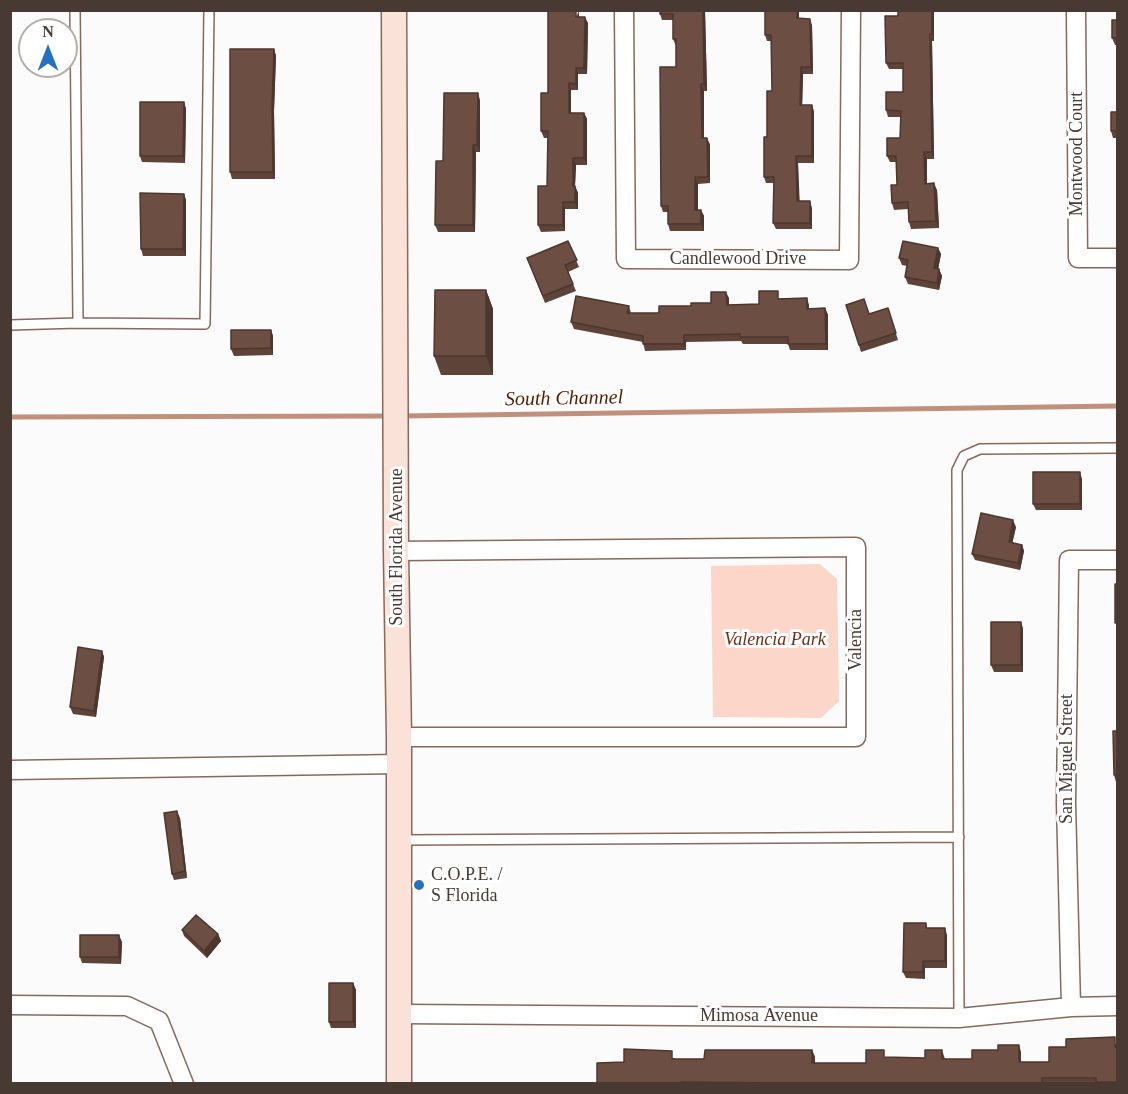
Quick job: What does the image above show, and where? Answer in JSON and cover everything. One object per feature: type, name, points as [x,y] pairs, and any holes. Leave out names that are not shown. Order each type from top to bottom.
[{"type":"main road","name":"South Florida Avenue","points":[[394,10],[399,1083]]},
{"type":"street","name":"Candlewood Drive","points":[[624,10],[626,259],[849,260],[851,10]]},
{"type":"street","name":"Montwood Court","points":[[1076,10],[1078,258],[1118,258]]},
{"type":"street","name":"Valencia","points":[[396,551],[856,547],[856,737],[399,737]]},
{"type":"street","name":"San Miguel Street","points":[[1071,1007],[1066,803],[1069,560],[1118,560]]},
{"type":"street","points":[[10,770],[399,764]]},
{"type":"street","points":[[10,1005],[128,1006],[159,1022],[184,1083]]},
{"type":"street","name":"Mimosa Avenue","points":[[400,1014],[959,1018],[1071,1007],[1118,1006]]},
{"type":"lane","points":[[75,10],[78,323]]},
{"type":"lane","points":[[10,325],[206,324],[209,10]]},
{"type":"lane","points":[[959,1018],[957,470],[964,456],[980,449],[1118,448]]},
{"type":"lane","points":[[399,840],[959,837]]},
{"type":"green space","name":"Valencia Park","points":[[820,564],[837,579],[839,701],[821,718],[713,717],[711,566]]},
{"type":"building","points":[[548,10],[576,10],[576,17],[585,17],[584,68],[576,68],[576,84],[569,83],[569,113],[584,113],[584,158],[573,158],[575,202],[563,202],[563,225],[538,225],[538,186],[547,186],[548,131],[541,131],[541,93],[548,93]]},
{"type":"building","points":[[660,10],[703,10],[702,138],[707,138],[708,177],[695,177],[695,210],[701,210],[701,224],[668,224],[668,206],[661,206],[660,67],[676,67],[676,39],[673,39],[673,14],[660,14]]},
{"type":"building","points":[[765,10],[797,10],[797,18],[810,19],[811,67],[801,67],[800,105],[812,105],[812,156],[796,156],[797,201],[810,201],[810,223],[773,223],[774,177],[764,177],[767,91],[772,91],[771,35],[765,35]]},
{"type":"building","points":[[898,10],[932,10],[932,34],[930,34],[932,152],[924,152],[925,184],[934,183],[936,221],[909,222],[908,202],[892,203],[891,185],[897,185],[896,156],[887,156],[887,138],[900,138],[901,111],[886,110],[886,92],[903,92],[903,63],[886,63],[885,16],[898,16]]},
{"type":"building","points":[[1112,20],[1118,20],[1118,38],[1112,38]]},
{"type":"building","points":[[230,49],[274,49],[273,172],[230,172]]},
{"type":"building","points":[[444,93],[478,93],[477,145],[473,145],[473,225],[435,225],[436,161],[443,161]]},
{"type":"building","points":[[140,102],[184,102],[183,156],[140,156]]},
{"type":"building","points":[[1111,112],[1118,112],[1118,131],[1111,131]]},
{"type":"building","points":[[140,193],[184,194],[183,249],[141,249]]},
{"type":"building","points":[[568,241],[577,260],[565,265],[573,284],[543,296],[527,258]]},
{"type":"building","points":[[903,241],[938,248],[934,268],[939,269],[937,283],[905,277],[908,260],[899,258]]},
{"type":"building","points":[[435,290],[486,290],[486,356],[434,356]]},
{"type":"building","points":[[759,291],[778,291],[778,299],[807,298],[807,309],[825,308],[826,344],[788,344],[788,337],[740,337],[740,334],[684,335],[684,344],[643,344],[643,336],[571,322],[576,296],[629,306],[627,313],[659,313],[659,306],[691,306],[691,303],[711,303],[711,292],[726,292],[727,305],[759,304]]},
{"type":"building","points":[[864,299],[869,314],[888,308],[896,333],[859,345],[846,305]]},
{"type":"building","points":[[231,330],[271,330],[271,348],[231,349]]},
{"type":"building","points":[[1033,472],[1080,472],[1080,504],[1033,504]]},
{"type":"building","points":[[981,513],[1013,520],[1009,542],[1022,545],[1018,563],[972,554]]},
{"type":"building","points":[[1115,584],[1118,584],[1118,623],[1115,623]]},
{"type":"building","points":[[991,622],[1021,622],[1021,665],[991,665]]},
{"type":"building","points":[[78,647],[102,651],[94,711],[70,707]]},
{"type":"building","points":[[1113,731],[1118,731],[1118,775],[1114,775]]},
{"type":"building","points":[[177,811],[185,871],[172,874],[164,813]]},
{"type":"building","points":[[196,915],[218,934],[204,951],[182,930]]},
{"type":"building","points":[[904,923],[926,923],[926,928],[945,928],[945,961],[923,961],[923,972],[903,972]]},
{"type":"building","points":[[80,935],[119,935],[119,957],[80,957]]},
{"type":"building","points":[[329,983],[353,983],[353,1022],[329,1022]]},
{"type":"building","points":[[1115,1037],[1115,1047],[1118,1047],[1118,1082],[1096,1082],[1096,1078],[1042,1078],[1042,1083],[597,1083],[597,1063],[624,1062],[624,1049],[672,1051],[672,1059],[704,1059],[705,1050],[812,1050],[812,1063],[866,1063],[866,1050],[884,1050],[884,1057],[925,1058],[925,1050],[942,1050],[942,1059],[972,1059],[972,1050],[998,1050],[998,1045],[1019,1045],[1019,1062],[1049,1062],[1049,1047],[1066,1047],[1066,1039]]},
{"type":"waterway","name":"South Channel","points":[[402,416],[1118,406]]},
{"type":"waterway","name":"South Channel","points":[[10,417],[390,416]]},
{"type":"place","name":"C.O.P.E. / S Florida","points":[[419,885]]}]
